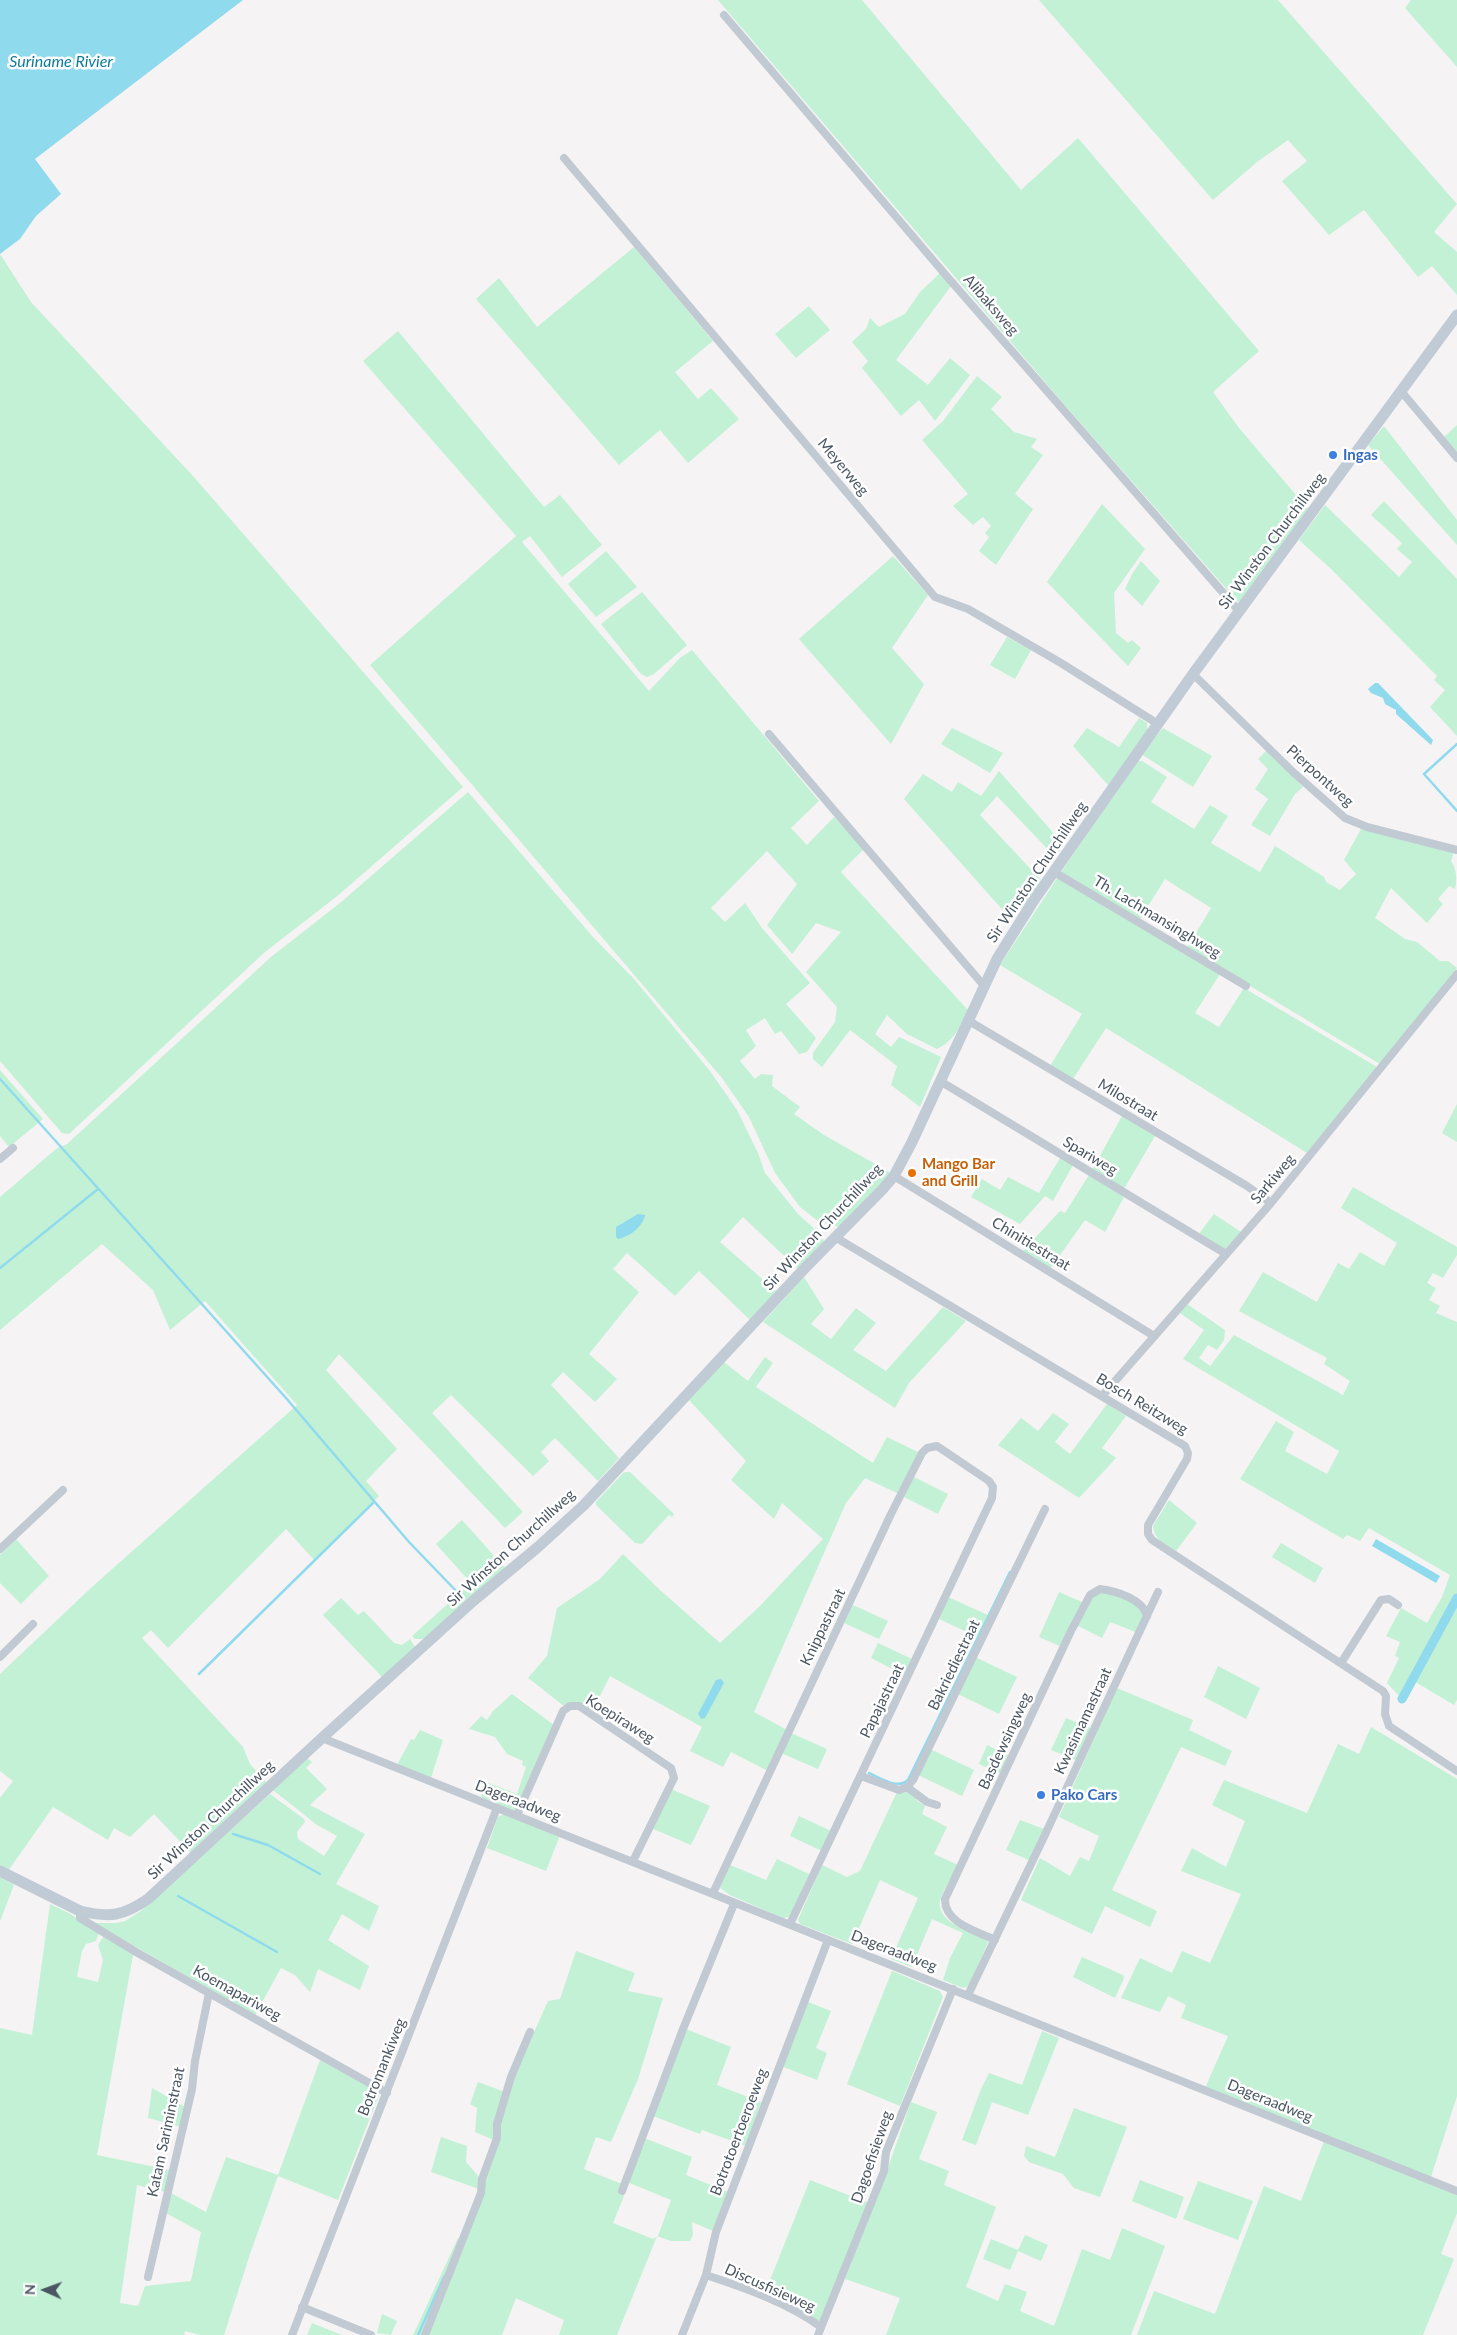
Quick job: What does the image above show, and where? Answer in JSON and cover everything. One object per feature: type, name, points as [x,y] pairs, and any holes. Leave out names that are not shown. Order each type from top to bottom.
[{"type":"street","name":"Alibaksweg","points":[[724,15],[950,280],[1239,611]]},
{"type":"street","name":"Meyerweg","points":[[564,158],[935,596],[968,609],[1061,663],[1158,724]]},
{"type":"street","name":"Sir Winston Churchillweg","points":[[0,1871],[80,1911],[103,1916],[114,1916],[138,1906],[148,1899],[472,1602],[538,1548],[584,1504],[894,1176],[970,1021],[997,959],[1054,872],[1193,674],[1457,315]]},
{"type":"street","points":[[1401,391],[1457,458]]},
{"type":"street","name":"Pierpontweg","points":[[1193,674],[1293,772],[1345,818],[1367,827],[1457,850]]},
{"type":"street","points":[[769,734],[985,987]]},
{"type":"street","name":"Th. Lachmansinghweg","points":[[1054,872],[1246,986]]},
{"type":"street","name":"Sarkiweg","points":[[1102,1396],[1272,1203],[1457,974]]},
{"type":"street","name":"Milostraat","points":[[970,1021],[1272,1203]]},
{"type":"street","name":"Spariweg","points":[[940,1081],[1226,1254]]},
{"type":"street","points":[[0,1159],[13,1148]]},
{"type":"street","name":"Chinitiestraat","points":[[894,1176],[1154,1336]]},
{"type":"street","name":"Bosch Reitzweg","points":[[835,1237],[1185,1446],[1188,1453],[1181,1470],[1148,1525],[1148,1534],[1152,1540],[1383,1691],[1386,1696],[1385,1714],[1389,1726],[1457,1771]]},
{"type":"street","name":"Knippastraat","points":[[713,1893],[891,1514],[922,1453],[927,1448],[937,1446],[989,1481],[993,1487]]},
{"type":"street","name":"Papajastraat","points":[[790,1924],[862,1776],[992,1498],[993,1487]]},
{"type":"street","points":[[0,1549],[63,1490]]},
{"type":"street","name":"Bakriediestraat","points":[[907,1787],[913,1780],[1045,1509]]},
{"type":"street","name":"Basdewsingweg","points":[[995,1940],[953,1918],[947,1913],[945,1899],[1090,1595],[1100,1589],[1116,1593],[1140,1604],[1145,1609],[1147,1616]]},
{"type":"street","name":"Kwasimamastraat","points":[[968,1995],[1158,1592]]},
{"type":"street","points":[[1341,1663],[1381,1600],[1389,1599],[1398,1605]]},
{"type":"street","points":[[0,1657],[33,1624]]},
{"type":"street","name":"Koepiraweg","points":[[517,1815],[563,1711],[570,1706],[580,1706],[671,1768],[674,1778],[633,1861]]},
{"type":"street","name":"Dageraadweg","points":[[322,1738],[1457,2191]]},
{"type":"street","points":[[862,1776],[899,1790],[907,1787],[927,1802],[937,1805]]},
{"type":"street","name":"Botromankiweg","points":[[292,2335],[498,1808]]},
{"type":"street","points":[[622,2191],[683,2029],[734,1904]]},
{"type":"street","name":"Koemapariweg","points":[[80,1911],[80,1918],[387,2093]]},
{"type":"street","name":"Botrotoertoeroeweg","points":[[682,2335],[706,2275],[716,2232],[828,1940]]},
{"type":"street","name":"Dagoefisieweg","points":[[820,2331],[884,2172],[886,2152],[953,1989]]},
{"type":"street","name":"Katam Sariminstraat","points":[[148,2277],[192,2089],[195,2060],[209,1993]]},
{"type":"street","points":[[425,2335],[481,2193],[482,2179],[497,2138],[497,2124],[511,2077],[530,2032]]},
{"type":"street","name":"Discusfisieweg","points":[[706,2275],[765,2298],[809,2318],[820,2331]]},
{"type":"street","points":[[302,2307],[371,2335]]},
{"type":"green space","points":[[718,0],[862,0],[1021,190],[1078,138],[1259,351],[1213,392],[1239,428],[1308,509],[1239,603],[1063,403]]},
{"type":"green space","points":[[1039,0],[1278,0],[1457,204],[1434,232],[1457,252],[1457,295],[1432,266],[1418,277],[1364,210],[1329,235],[1282,181],[1307,161],[1288,140],[1257,162],[1213,200]]},
{"type":"green space","points":[[1411,0],[1457,0],[1457,67],[1405,8]]},
{"type":"green space","points":[[634,247],[713,341],[675,372],[698,399],[711,388],[739,419],[688,463],[660,430],[619,465],[476,299],[499,278],[537,327]]},
{"type":"green space","points":[[0,254],[31,302],[193,476],[463,787],[336,897],[265,952],[69,1134],[62,1133],[0,1061]]},
{"type":"green space","points":[[940,273],[951,286],[896,360],[928,385],[950,358],[970,375],[935,421],[919,400],[901,416],[862,368],[868,361],[852,342],[866,329],[870,318],[879,327],[905,314],[920,292]]},
{"type":"green space","points":[[809,306],[830,330],[796,358],[775,334]]},
{"type":"green space","points":[[398,331],[544,507],[560,495],[602,545],[562,577],[530,536],[522,542],[649,691],[680,658],[692,650],[819,801],[791,828],[807,845],[834,817],[864,849],[841,872],[968,1010],[952,1038],[937,1049],[907,1034],[887,1015],[875,1034],[891,1047],[899,1037],[941,1057],[920,1107],[891,1085],[897,1066],[850,1030],[822,1067],[813,1059],[813,1053],[835,1022],[837,1007],[806,972],[841,932],[816,923],[792,954],[767,925],[797,884],[767,851],[711,908],[725,922],[745,903],[762,928],[810,983],[786,1004],[816,1038],[807,1052],[799,1054],[781,1031],[775,1034],[765,1018],[746,1030],[756,1046],[740,1061],[755,1079],[761,1074],[773,1075],[772,1086],[800,1107],[794,1114],[824,1135],[891,1173],[840,1227],[818,1221],[800,1207],[775,1173],[749,1117],[722,1078],[370,665],[516,536],[363,361]]},
{"type":"green space","points":[[977,376],[1002,397],[991,409],[1014,432],[1037,439],[1031,447],[1043,455],[1015,494],[1033,509],[996,565],[979,551],[989,537],[985,533],[991,526],[983,517],[973,525],[953,506],[968,494],[922,440],[943,421]]},
{"type":"green space","points":[[1457,425],[1457,452],[1444,437]]},
{"type":"green space","points":[[1384,426],[1457,520],[1457,545],[1368,445]]},
{"type":"green space","points":[[1384,501],[1457,579],[1457,736],[1430,707],[1445,690],[1434,680],[1437,676],[1331,569],[1299,540],[1325,505],[1399,577],[1412,562],[1397,549],[1402,543],[1371,515]]},
{"type":"green space","points":[[1102,504],[1145,549],[1114,593],[1116,633],[1128,643],[1132,640],[1141,648],[1128,666],[1047,582]]},
{"type":"green space","points":[[606,551],[637,587],[596,617],[568,584]]},
{"type":"green space","points":[[893,556],[928,595],[892,648],[924,684],[891,744],[799,639]]},
{"type":"green space","points":[[1141,561],[1160,581],[1142,606],[1125,589]]},
{"type":"green space","points":[[642,592],[687,645],[654,674],[647,677],[641,674],[601,624]]},
{"type":"green space","points":[[1007,637],[1031,650],[1015,679],[990,665]]},
{"type":"green space","points":[[1139,718],[1147,723],[1147,734],[1108,785],[1073,746],[1087,728],[1119,747]]},
{"type":"green space","points":[[952,728],[1003,753],[990,773],[941,744]]},
{"type":"green space","points":[[1163,728],[1212,756],[1193,787],[1141,754]]},
{"type":"green space","points":[[1267,750],[1303,787],[1295,794],[1270,836],[1251,825],[1268,799],[1255,789],[1268,769],[1258,759]]},
{"type":"green space","points":[[1138,761],[1142,761],[1167,777],[1151,802],[1194,829],[1210,805],[1228,816],[1211,843],[1260,872],[1275,846],[1324,877],[1326,882],[1340,890],[1356,874],[1344,860],[1361,829],[1454,852],[1451,861],[1456,875],[1455,889],[1449,886],[1438,899],[1443,904],[1427,923],[1391,888],[1375,918],[1405,939],[1417,942],[1440,961],[1448,961],[1457,968],[1380,1064],[1187,948],[1211,908],[1165,879],[1140,919],[1061,872]]},
{"type":"green space","points":[[999,771],[1064,845],[1055,857],[997,796],[980,815],[1041,880],[1023,907],[1008,916],[904,799],[923,774],[952,792],[958,782],[981,796]]},
{"type":"green space","points":[[468,792],[593,937],[634,979],[710,1071],[737,1110],[758,1153],[765,1173],[798,1214],[820,1234],[824,1241],[798,1269],[743,1217],[720,1242],[776,1291],[750,1320],[699,1271],[675,1296],[627,1253],[613,1269],[639,1292],[589,1354],[617,1379],[595,1402],[563,1372],[551,1385],[619,1458],[598,1481],[555,1438],[541,1452],[549,1461],[533,1476],[451,1395],[432,1413],[523,1512],[505,1528],[339,1354],[326,1370],[397,1449],[366,1481],[379,1496],[315,1561],[286,1529],[168,1648],[151,1630],[142,1638],[243,1747],[250,1764],[267,1783],[192,1854],[154,1814],[130,1837],[114,1828],[108,1840],[53,1807],[8,1871],[0,1867],[0,1798],[13,1781],[0,1771],[0,1674],[93,1586],[297,1405],[205,1301],[170,1330],[153,1290],[102,1244],[0,1330],[0,1197],[56,1149],[67,1144],[271,957],[340,903]]},
{"type":"green space","points":[[1058,877],[1220,974],[1195,1013],[1219,1027],[1244,988],[1377,1067],[1307,1153],[1106,1028],[1073,1079],[1050,1066],[1082,1014],[1000,965]]},
{"type":"green space","points":[[0,1070],[43,1119],[9,1147],[0,1136]]},
{"type":"green space","points":[[1457,1104],[1457,1142],[1442,1133]]},
{"type":"green space","points":[[1122,1116],[1155,1136],[1124,1189],[1092,1170]]},
{"type":"green space","points":[[1060,1158],[1073,1165],[1053,1201],[1045,1196],[1020,1224],[971,1197],[982,1179],[1000,1190],[1008,1177],[1039,1193]]},
{"type":"green space","points":[[1089,1175],[1124,1197],[1105,1232],[1085,1220],[1050,1269],[1023,1251],[1060,1211],[1065,1213]]},
{"type":"green space","points":[[1353,1187],[1457,1247],[1457,1255],[1443,1278],[1433,1273],[1427,1283],[1436,1288],[1429,1300],[1440,1306],[1436,1313],[1457,1322],[1457,1700],[1454,1705],[1412,1680],[1402,1699],[1387,1683],[1399,1658],[1395,1656],[1400,1642],[1386,1636],[1401,1608],[1427,1623],[1442,1597],[1450,1575],[1369,1528],[1360,1541],[1347,1535],[1343,1539],[1240,1479],[1276,1421],[1294,1432],[1285,1451],[1327,1474],[1339,1451],[1183,1359],[1204,1330],[1180,1313],[1187,1304],[1225,1330],[1224,1340],[1217,1350],[1208,1345],[1199,1358],[1210,1366],[1234,1335],[1343,1395],[1350,1381],[1324,1364],[1327,1358],[1239,1311],[1263,1272],[1317,1302],[1338,1263],[1349,1269],[1360,1252],[1384,1266],[1397,1243],[1341,1208]]},
{"type":"green space","points":[[1214,1214],[1241,1232],[1224,1250],[1199,1234]]},
{"type":"green space","points":[[804,1277],[824,1309],[811,1324],[831,1339],[856,1308],[876,1323],[853,1350],[886,1371],[943,1307],[966,1321],[909,1383],[895,1408],[763,1322]]},
{"type":"green space","points":[[765,1357],[773,1363],[756,1387],[873,1463],[887,1437],[920,1453],[899,1494],[865,1478],[846,1503],[754,1712],[787,1730],[768,1771],[731,1752],[723,1767],[690,1751],[702,1727],[610,1676],[592,1712],[564,1706],[528,1678],[547,1656],[557,1608],[600,1579],[623,1554],[660,1590],[720,1643],[759,1607],[823,1539],[782,1503],[774,1519],[731,1480],[746,1461],[689,1400],[724,1362],[748,1381]]},
{"type":"green space","points":[[1107,1404],[1126,1416],[1102,1448],[1116,1458],[1079,1498],[998,1445],[1021,1418],[1038,1431],[1053,1413],[1069,1424],[1055,1442],[1070,1454]]},
{"type":"green space","points":[[626,1472],[630,1472],[674,1514],[672,1517],[669,1515],[642,1544],[635,1543],[596,1505],[596,1502]]},
{"type":"green space","points":[[912,1476],[948,1494],[938,1514],[902,1496]]},
{"type":"green space","points":[[1169,1500],[1197,1523],[1176,1551],[1164,1544],[1155,1535],[1153,1526]]},
{"type":"green space","points":[[462,1520],[505,1568],[424,1639],[415,1639],[412,1636],[471,1583],[436,1544]]},
{"type":"green space","points":[[16,1539],[49,1576],[21,1604],[0,1583],[0,1555]]},
{"type":"green space","points":[[1281,1543],[1323,1568],[1315,1583],[1272,1557]]},
{"type":"green space","points":[[1059,1592],[1084,1603],[1062,1647],[1039,1637]]},
{"type":"green space","points":[[1106,1592],[1133,1602],[1144,1613],[1138,1633],[1110,1622],[1102,1638],[1076,1625],[1091,1600],[1100,1593]]},
{"type":"green space","points":[[948,1597],[990,1616],[980,1638],[939,1619]]},
{"type":"green space","points":[[341,1598],[358,1615],[364,1611],[394,1643],[402,1645],[410,1639],[415,1647],[382,1677],[323,1615]]},
{"type":"green space","points":[[853,1605],[888,1621],[879,1639],[844,1623]]},
{"type":"green space","points":[[878,1643],[914,1660],[906,1676],[871,1658]]},
{"type":"green space","points":[[975,1657],[1017,1677],[999,1714],[958,1694]]},
{"type":"green space","points":[[1218,1666],[1260,1688],[1246,1719],[1204,1697]]},
{"type":"green space","points":[[1117,1688],[1193,1720],[1189,1730],[1232,1751],[1225,1766],[1181,1747],[1112,1890],[1157,1911],[1150,1927],[1105,1906],[1092,1934],[1021,1900],[1040,1858],[1070,1876],[1080,1857],[1089,1861],[1099,1836],[1059,1817]]},
{"type":"green space","points":[[512,1694],[554,1725],[516,1810],[481,1797],[486,1782],[517,1794],[526,1767],[522,1765],[523,1761],[507,1754],[495,1737],[469,1729],[481,1716],[487,1720],[493,1711]]},
{"type":"green space","points":[[1066,1718],[1093,1729],[1078,1761],[1051,1750]]},
{"type":"green space","points":[[1371,1727],[1457,1779],[1457,2096],[1431,2177],[1205,2088],[1228,2036],[1181,2018],[1186,2005],[1168,1996],[1160,2012],[1121,1998],[1140,1958],[1172,1973],[1182,1951],[1210,1963],[1241,1894],[1181,1871],[1192,1848],[1226,1867],[1245,1821],[1212,1805],[1224,1780],[1307,1813],[1338,1744],[1359,1754]]},
{"type":"green space","points":[[420,1730],[443,1740],[431,1778],[397,1765],[411,1739],[414,1740]]},
{"type":"green space","points":[[791,1733],[827,1749],[818,1769],[781,1753]]},
{"type":"green space","points":[[987,1745],[1010,1756],[1001,1774],[979,1764]]},
{"type":"green space","points":[[930,1749],[974,1770],[962,1796],[918,1775]]},
{"type":"green space","points":[[307,1758],[312,1762],[306,1768],[327,1789],[310,1805],[365,1834],[336,1884],[379,1906],[369,1931],[342,1914],[328,1940],[369,1966],[360,1990],[318,1969],[310,1992],[295,1975],[281,1968],[255,2015],[94,1923],[125,1921],[141,1911],[270,1794],[304,1819],[305,1822],[297,1832],[298,1839],[324,1856],[337,1836],[317,1825],[273,1790]]},
{"type":"green space","points":[[671,1789],[710,1806],[691,1845],[651,1828]]},
{"type":"green space","points":[[910,1791],[916,1795],[916,1800],[925,1806],[922,1814],[947,1827],[934,1854],[958,1865],[943,1892],[940,1908],[949,1921],[956,1926],[986,1939],[988,1942],[969,1986],[963,1988],[943,1980],[950,1958],[963,1933],[932,1919],[912,1967],[891,1959],[918,1898],[880,1880],[852,1944],[800,1924],[798,1920],[822,1865],[847,1877],[860,1871],[897,1792]]},
{"type":"green space","points":[[504,1814],[560,1835],[546,1871],[487,1848],[498,1817]]},
{"type":"green space","points":[[799,1816],[831,1831],[822,1851],[790,1836]]},
{"type":"green space","points":[[1020,1820],[1044,1829],[1031,1861],[1006,1850]]},
{"type":"green space","points":[[777,1859],[809,1874],[790,1917],[783,1918],[730,1895],[720,1888],[730,1865],[766,1880]]},
{"type":"green space","points":[[0,1877],[14,1885],[0,1921]]},
{"type":"green space","points":[[50,1904],[69,1913],[99,1933],[96,1941],[86,1944],[82,1951],[77,1977],[98,1982],[103,1960],[98,1945],[104,1936],[133,1955],[97,2155],[170,2170],[165,2192],[137,2185],[120,2303],[138,2306],[145,2286],[191,2281],[201,2232],[164,2212],[169,2192],[206,2212],[226,2157],[278,2175],[320,2060],[376,2091],[379,2095],[338,2200],[278,2176],[224,2335],[200,2335],[185,2331],[184,2335],[0,2335],[0,2028],[32,2035]]},
{"type":"green space","points":[[576,1951],[635,1973],[628,1991],[663,1998],[638,2079],[611,2142],[596,2137],[584,2169],[622,2184],[619,2194],[624,2196],[613,2223],[653,2239],[657,2237],[617,2335],[559,2335],[564,2320],[516,2298],[502,2335],[428,2335],[484,2180],[514,2077],[548,2001],[560,1999]]},
{"type":"green space","points":[[1082,1957],[1123,1975],[1124,1978],[1115,1998],[1073,1977]]},
{"type":"green space","points":[[892,1971],[940,1991],[943,1997],[900,2106],[847,2084]]},
{"type":"green space","points":[[808,2002],[831,2011],[816,2048],[827,2053],[817,2080],[781,2066]]},
{"type":"green space","points":[[686,2029],[731,2047],[717,2085],[761,2102],[746,2146],[702,2130],[700,2134],[653,2116]]},
{"type":"green space","points":[[1042,2031],[1059,2038],[1028,2115],[992,2102],[976,2145],[962,2140],[989,2073],[1022,2085]]},
{"type":"green space","points":[[478,2082],[505,2092],[494,2140],[475,2132],[477,2108],[470,2104]]},
{"type":"green space","points":[[152,2088],[185,2107],[181,2127],[148,2118]]},
{"type":"green space","points":[[911,2102],[937,2112],[919,2159],[949,2171],[944,2185],[996,2207],[966,2287],[998,2301],[1005,2284],[1027,2292],[1020,2311],[1054,2326],[1082,2249],[1110,2260],[1122,2228],[1165,2246],[1131,2335],[886,2335],[900,2298],[845,2279]]},
{"type":"green space","points":[[1074,2108],[1127,2127],[1100,2197],[1074,2188],[1063,2174],[1029,2162],[1024,2156],[1026,2146],[1055,2157]]},
{"type":"green space","points":[[441,2137],[467,2146],[466,2162],[480,2178],[479,2189],[431,2172]]},
{"type":"green space","points":[[644,2138],[692,2157],[686,2175],[728,2192],[713,2231],[692,2222],[693,2235],[690,2241],[671,2241],[658,2236],[671,2200],[627,2182]]},
{"type":"green space","points":[[1324,2141],[1457,2195],[1457,2213],[1441,2254],[1454,2259],[1423,2335],[1137,2335],[1154,2291],[1215,2314],[1264,2186],[1301,2201]]},
{"type":"green space","points":[[810,2180],[869,2203],[820,2321],[816,2322],[764,2295]]},
{"type":"green space","points":[[1140,2180],[1184,2197],[1176,2219],[1132,2201]]},
{"type":"green space","points":[[1198,2181],[1253,2201],[1238,2240],[1183,2219]]},
{"type":"green space","points":[[1025,2235],[1048,2245],[1041,2261],[1018,2251],[1010,2270],[983,2259],[991,2239],[1018,2250]]},
{"type":"green space","points":[[458,2238],[461,2240],[424,2335],[413,2335]]},
{"type":"green space","points":[[382,2314],[397,2321],[391,2335],[377,2333]]},
{"type":"green space","points":[[312,2323],[342,2335],[307,2335]]},
{"type":"water","name":"Suriname Rivier","points":[[0,0],[243,0],[35,159],[61,194],[36,216],[20,239],[0,254]]},
{"type":"water","points":[[1375,683],[1378,683],[1433,740],[1431,745],[1396,714],[1396,710],[1385,704],[1383,698],[1371,693],[1368,689]]},
{"type":"water","points":[[638,1214],[645,1215],[641,1224],[631,1234],[618,1239],[616,1237],[616,1227]]},
{"type":"water","points":[[1376,1539],[1440,1576],[1436,1583],[1372,1546]]},
{"type":"water","points":[[721,1679],[724,1683],[705,1718],[701,1719],[698,1714],[716,1680]]},
{"type":"waterway","points":[[1457,744],[1424,774],[1457,811]]},
{"type":"waterway","points":[[0,1079],[286,1398],[409,1542],[461,1596]]},
{"type":"waterway","points":[[0,1268],[98,1189]]},
{"type":"waterway","points":[[199,1674],[374,1502]]},
{"type":"waterway","points":[[869,1773],[899,1784],[908,1780],[1010,1572]]},
{"type":"waterway","points":[[1402,1699],[1457,1598]]},
{"type":"waterway","points":[[233,1834],[268,1845],[320,1874]]},
{"type":"waterway","points":[[178,1896],[277,1952]]},
{"type":"waterway","points":[[418,2335],[444,2277]]},
{"type":"place","name":"Ingas","points":[[1333,455]]},
{"type":"place","name":"Mango Bar and Grill","points":[[912,1173]]},
{"type":"place","name":"Pako Cars","points":[[1041,1795]]}]
